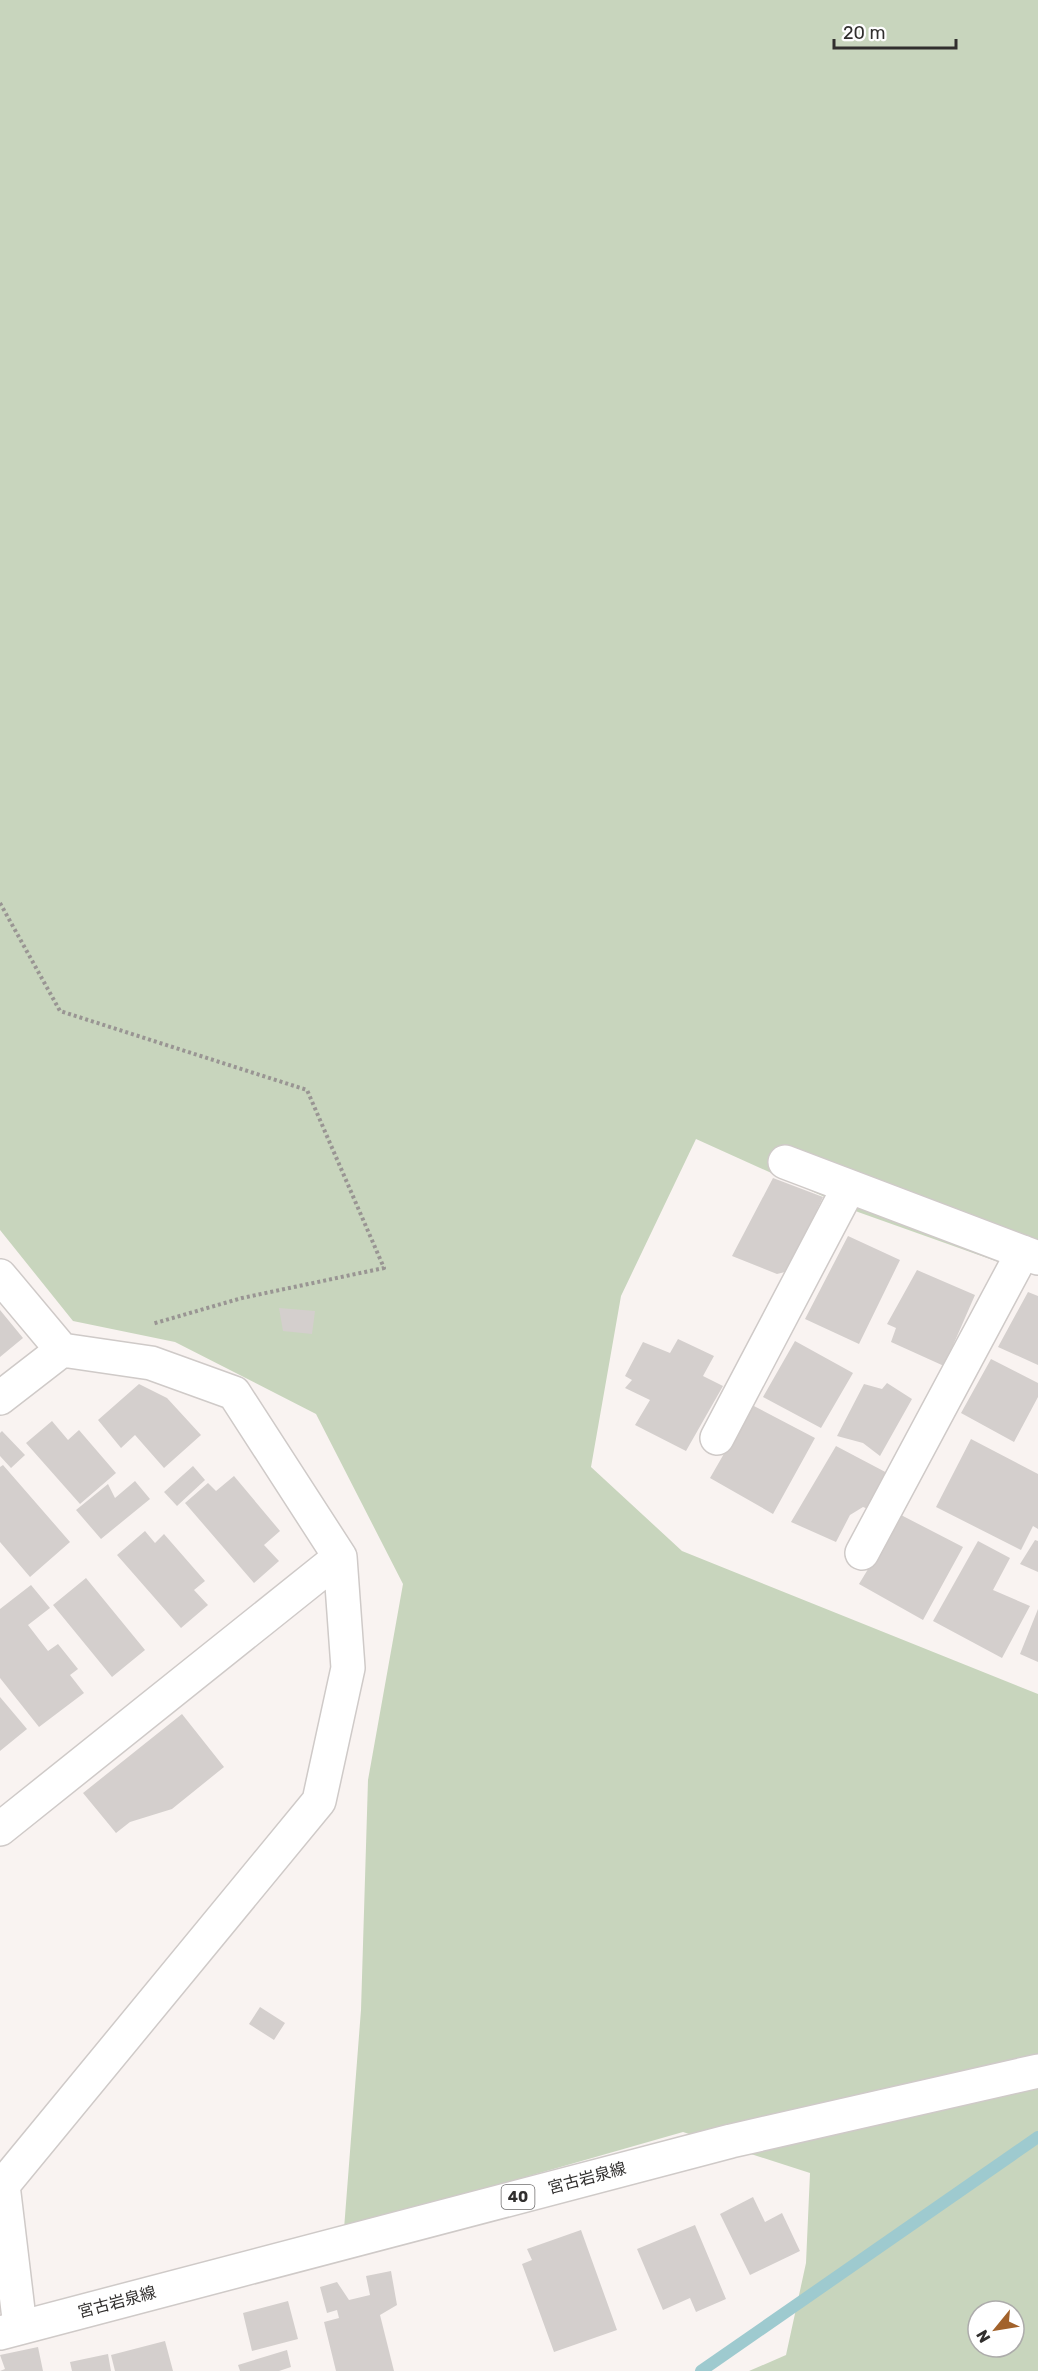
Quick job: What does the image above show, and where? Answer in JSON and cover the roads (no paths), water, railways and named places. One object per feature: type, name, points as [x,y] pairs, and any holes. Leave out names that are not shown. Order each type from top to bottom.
[{"type":"street","points":[[785,1162],[1030,1255],[862,1553]]},
{"type":"street","points":[[717,1438],[849,1186]]},
{"type":"street","points":[[0,1276],[62,1350],[151,1363],[234,1394],[340,1557],[348,1668],[319,1801],[3,2185],[10,2330]]},
{"type":"street","points":[[0,1398],[62,1350]]},
{"type":"street","points":[[0,1829],[340,1557]]},
{"type":"street","name":"宮古岩泉線","points":[[10,2330],[731,2140],[1038,2071]]},
{"type":"waterway","points":[[701,2371],[1038,2137]]}]
